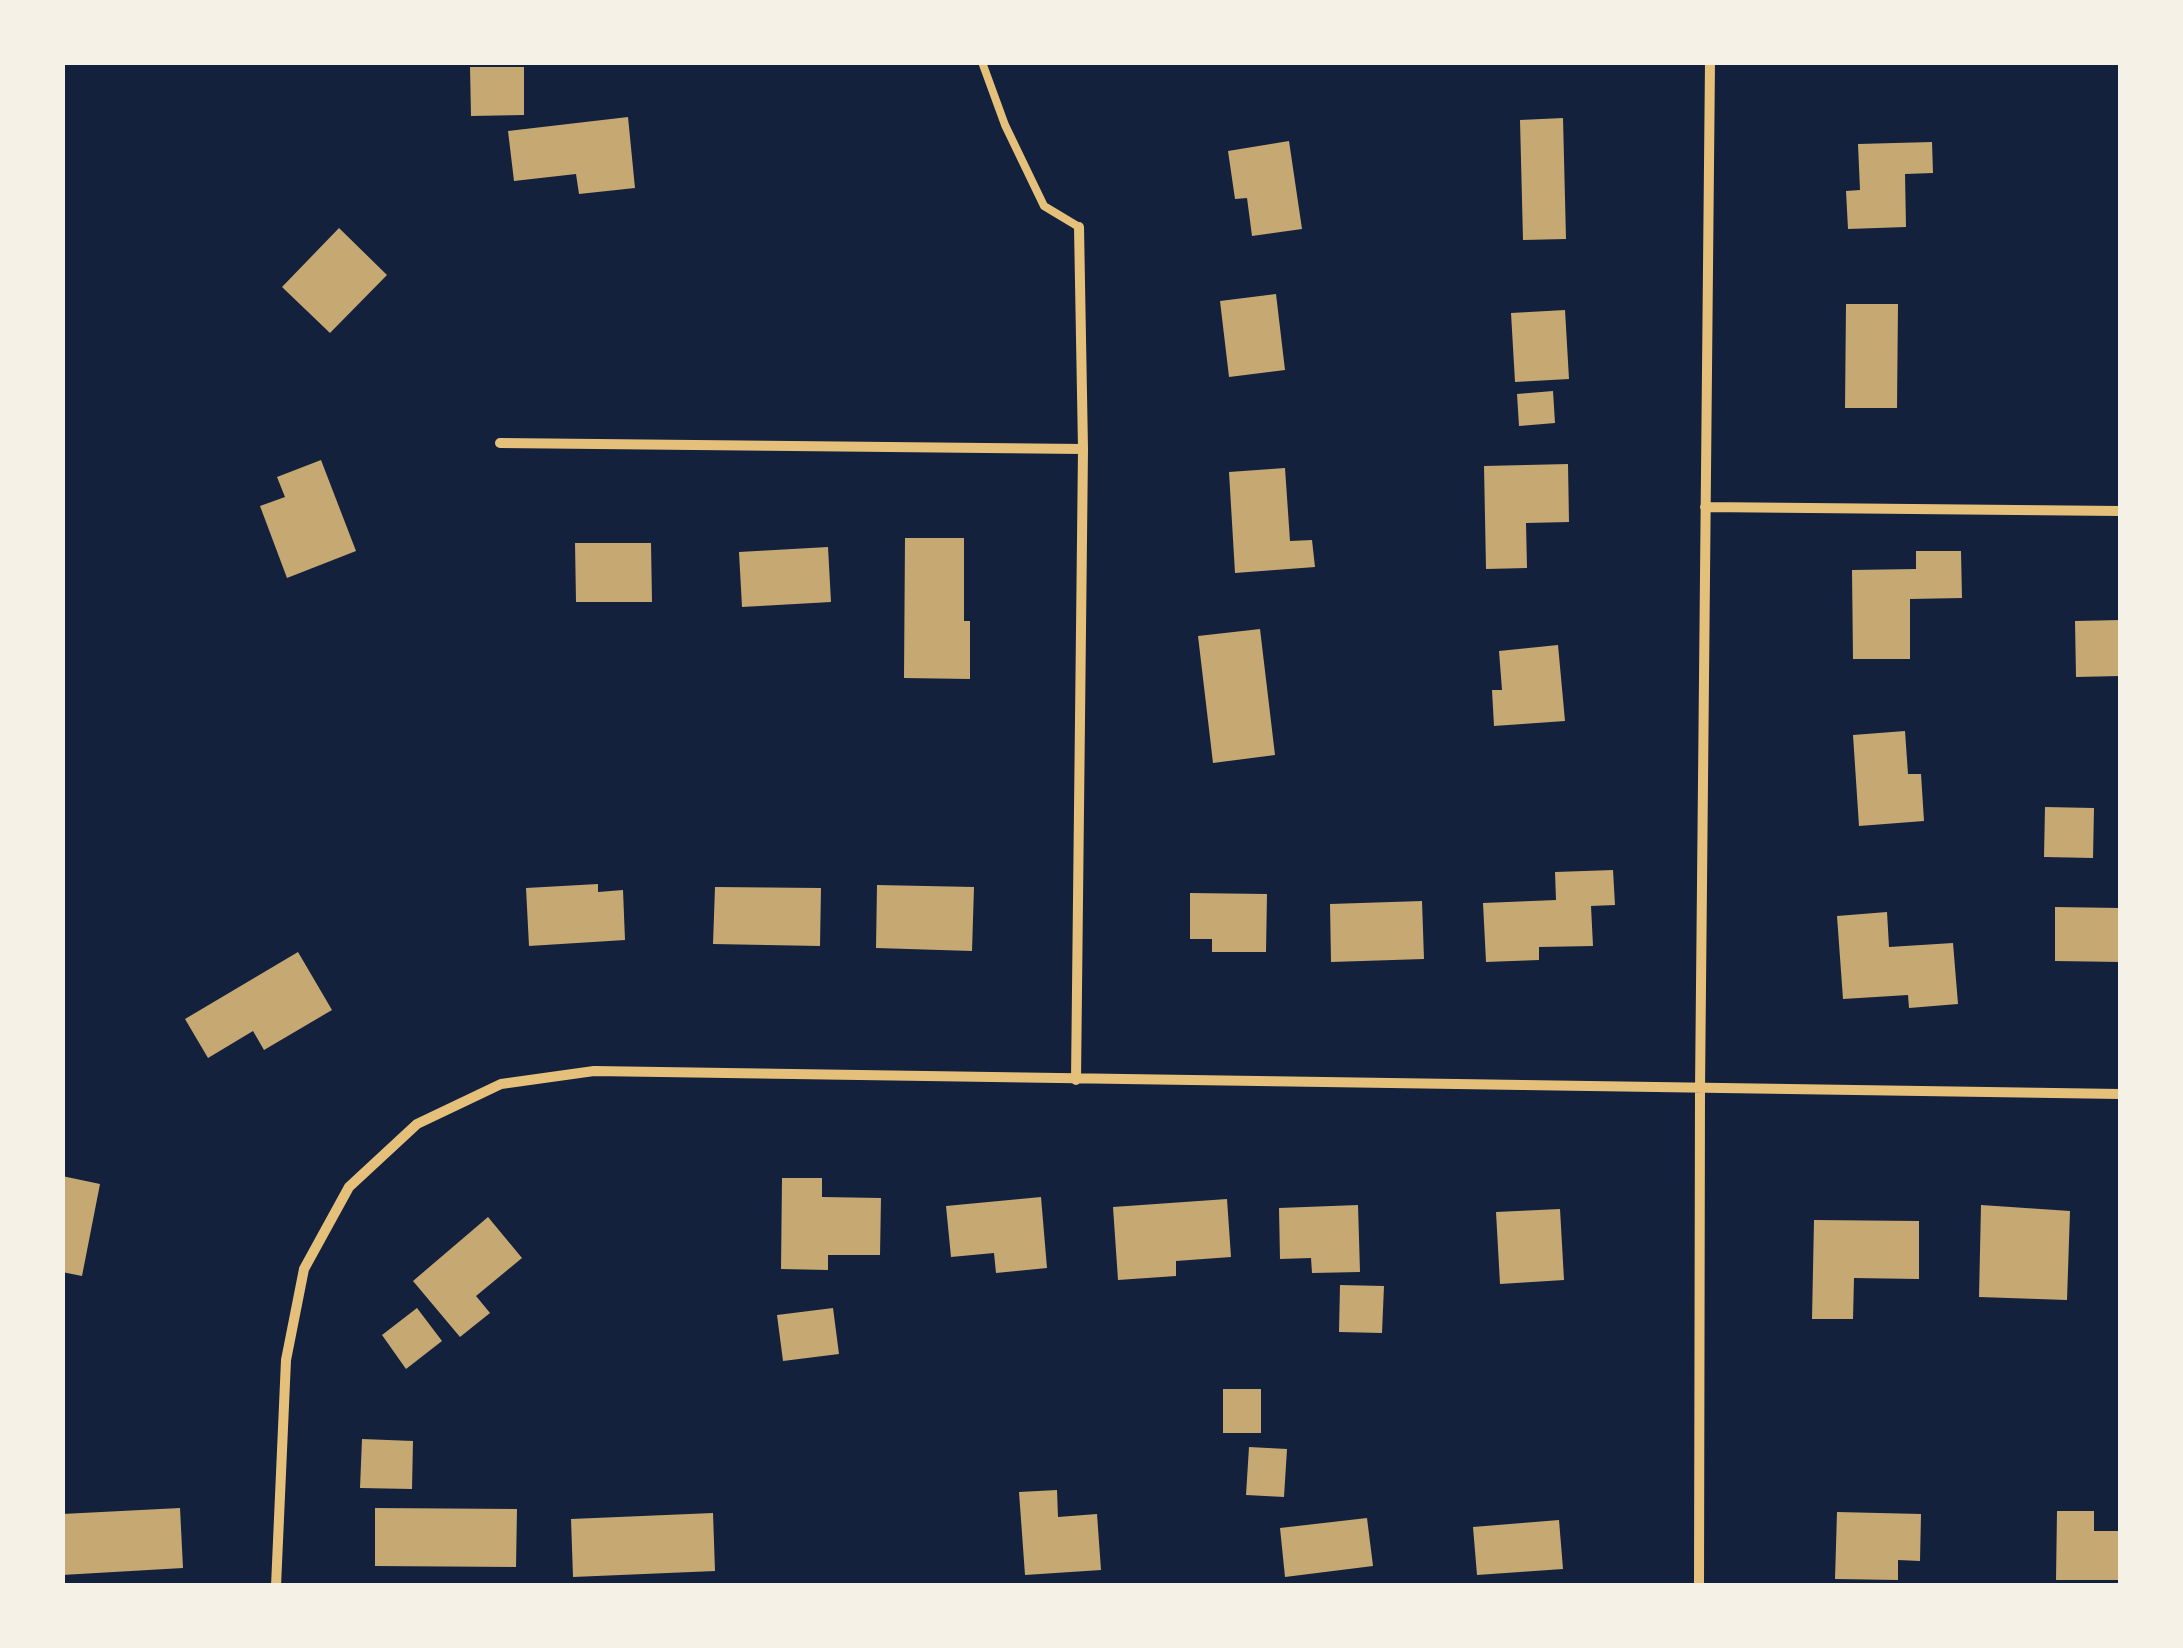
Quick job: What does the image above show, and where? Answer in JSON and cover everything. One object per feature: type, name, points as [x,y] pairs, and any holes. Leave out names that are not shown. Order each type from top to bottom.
[{"type":"street","points":[[1700,1586],[1700,1088],[1710,62]]},
{"type":"street","points":[[1076,1080],[1083,448],[1079,227]]},
{"type":"street","points":[[500,443],[1083,448]]},
{"type":"street","points":[[1705,507],[2120,511]]},
{"type":"street","points":[[276,1586],[286,1360],[304,1269],[350,1188],[418,1124],[501,1084],[594,1071],[2120,1094]]},
{"type":"lane","points":[[982,62],[1005,125],[1044,206],[1079,227]]},
{"type":"building","points":[[470,67],[524,67],[524,115],[471,116]]},
{"type":"building","points":[[628,117],[635,188],[579,194],[576,174],[514,181],[508,131]]},
{"type":"building","points":[[1563,118],[1566,239],[1523,240],[1520,120]]},
{"type":"building","points":[[1289,141],[1302,229],[1252,236],[1247,198],[1235,199],[1228,151]]},
{"type":"building","points":[[1932,142],[1933,173],[1905,174],[1906,227],[1848,229],[1846,191],[1860,190],[1858,144]]},
{"type":"building","points":[[339,228],[387,275],[330,333],[282,287]]},
{"type":"building","points":[[1276,294],[1285,370],[1229,377],[1220,301]]},
{"type":"building","points":[[1846,304],[1898,304],[1897,408],[1845,408]]},
{"type":"building","points":[[1565,310],[1569,379],[1515,382],[1511,313]]},
{"type":"building","points":[[1553,391],[1555,423],[1519,426],[1517,394]]},
{"type":"building","points":[[321,460],[356,551],[287,578],[260,506],[285,497],[277,477]]},
{"type":"building","points":[[1568,464],[1569,522],[1526,523],[1527,568],[1486,569],[1484,466]]},
{"type":"building","points":[[1285,468],[1290,541],[1312,540],[1315,567],[1235,573],[1229,472]]},
{"type":"building","points":[[905,538],[964,538],[964,621],[970,621],[970,679],[904,678]]},
{"type":"building","points":[[575,543],[651,543],[652,602],[576,602]]},
{"type":"building","points":[[828,547],[831,602],[742,607],[739,552]]},
{"type":"building","points":[[1916,551],[1961,551],[1962,598],[1910,599],[1910,659],[1853,659],[1852,570],[1916,569]]},
{"type":"building","points":[[2120,620],[2120,676],[2076,677],[2075,621]]},
{"type":"building","points":[[1260,629],[1275,755],[1213,763],[1198,636]]},
{"type":"building","points":[[1558,645],[1565,721],[1494,726],[1492,690],[1502,690],[1499,651]]},
{"type":"building","points":[[1905,731],[1908,774],[1921,774],[1924,821],[1859,826],[1853,735]]},
{"type":"building","points":[[2045,807],[2094,808],[2093,858],[2044,857]]},
{"type":"building","points":[[1613,870],[1615,905],[1591,906],[1593,946],[1539,947],[1539,960],[1486,962],[1483,903],[1556,900],[1555,872]]},
{"type":"building","points":[[598,884],[598,892],[623,890],[625,940],[529,946],[526,888]]},
{"type":"building","points":[[877,885],[974,887],[972,951],[876,948]]},
{"type":"building","points":[[715,887],[821,888],[820,946],[713,944]]},
{"type":"building","points":[[1190,893],[1267,894],[1266,952],[1212,952],[1212,939],[1190,939]]},
{"type":"building","points":[[1422,901],[1424,959],[1331,962],[1330,904]]},
{"type":"building","points":[[2055,907],[2120,908],[2120,962],[2055,961]]},
{"type":"building","points":[[1887,912],[1889,947],[1953,943],[1958,1004],[1909,1008],[1908,995],[1843,999],[1837,916]]},
{"type":"building","points":[[298,952],[332,1010],[264,1050],[253,1031],[208,1058],[185,1019]]},
{"type":"building","points":[[62,1176],[100,1184],[82,1276],[62,1272]]},
{"type":"building","points":[[782,1178],[822,1178],[822,1197],[881,1198],[880,1255],[828,1255],[828,1270],[781,1269]]},
{"type":"building","points":[[1041,1197],[1047,1268],[996,1273],[994,1253],[951,1257],[946,1206]]},
{"type":"building","points":[[1227,1199],[1231,1257],[1176,1261],[1176,1276],[1118,1280],[1113,1207]]},
{"type":"building","points":[[1358,1205],[1360,1272],[1312,1273],[1311,1258],[1280,1259],[1279,1208]]},
{"type":"building","points":[[1981,1205],[2070,1211],[2067,1300],[1979,1297]]},
{"type":"building","points":[[1560,1209],[1564,1280],[1500,1284],[1496,1212]]},
{"type":"building","points":[[488,1217],[522,1258],[476,1296],[490,1313],[460,1337],[413,1281]]},
{"type":"building","points":[[1814,1220],[1919,1221],[1919,1279],[1854,1278],[1853,1319],[1812,1319]]},
{"type":"building","points":[[1340,1285],[1384,1286],[1382,1333],[1339,1332]]},
{"type":"building","points":[[417,1308],[442,1341],[406,1369],[382,1335]]},
{"type":"building","points":[[833,1308],[839,1354],[783,1361],[777,1315]]},
{"type":"building","points":[[1223,1389],[1261,1389],[1261,1433],[1223,1433]]},
{"type":"building","points":[[362,1439],[413,1441],[412,1489],[360,1488]]},
{"type":"building","points":[[1249,1447],[1287,1449],[1284,1497],[1246,1495]]},
{"type":"building","points":[[1057,1490],[1058,1517],[1097,1514],[1101,1570],[1025,1575],[1019,1492]]},
{"type":"building","points":[[180,1508],[183,1568],[62,1575],[62,1514]]},
{"type":"building","points":[[375,1508],[517,1509],[516,1567],[375,1566]]},
{"type":"building","points":[[2057,1511],[2094,1511],[2094,1531],[2120,1531],[2120,1580],[2056,1580]]},
{"type":"building","points":[[1837,1512],[1921,1514],[1920,1561],[1898,1560],[1898,1580],[1835,1579]]},
{"type":"building","points":[[713,1513],[715,1571],[573,1577],[571,1519]]},
{"type":"building","points":[[1367,1518],[1373,1566],[1285,1577],[1280,1528]]},
{"type":"building","points":[[1559,1520],[1563,1569],[1477,1575],[1473,1527]]}]
